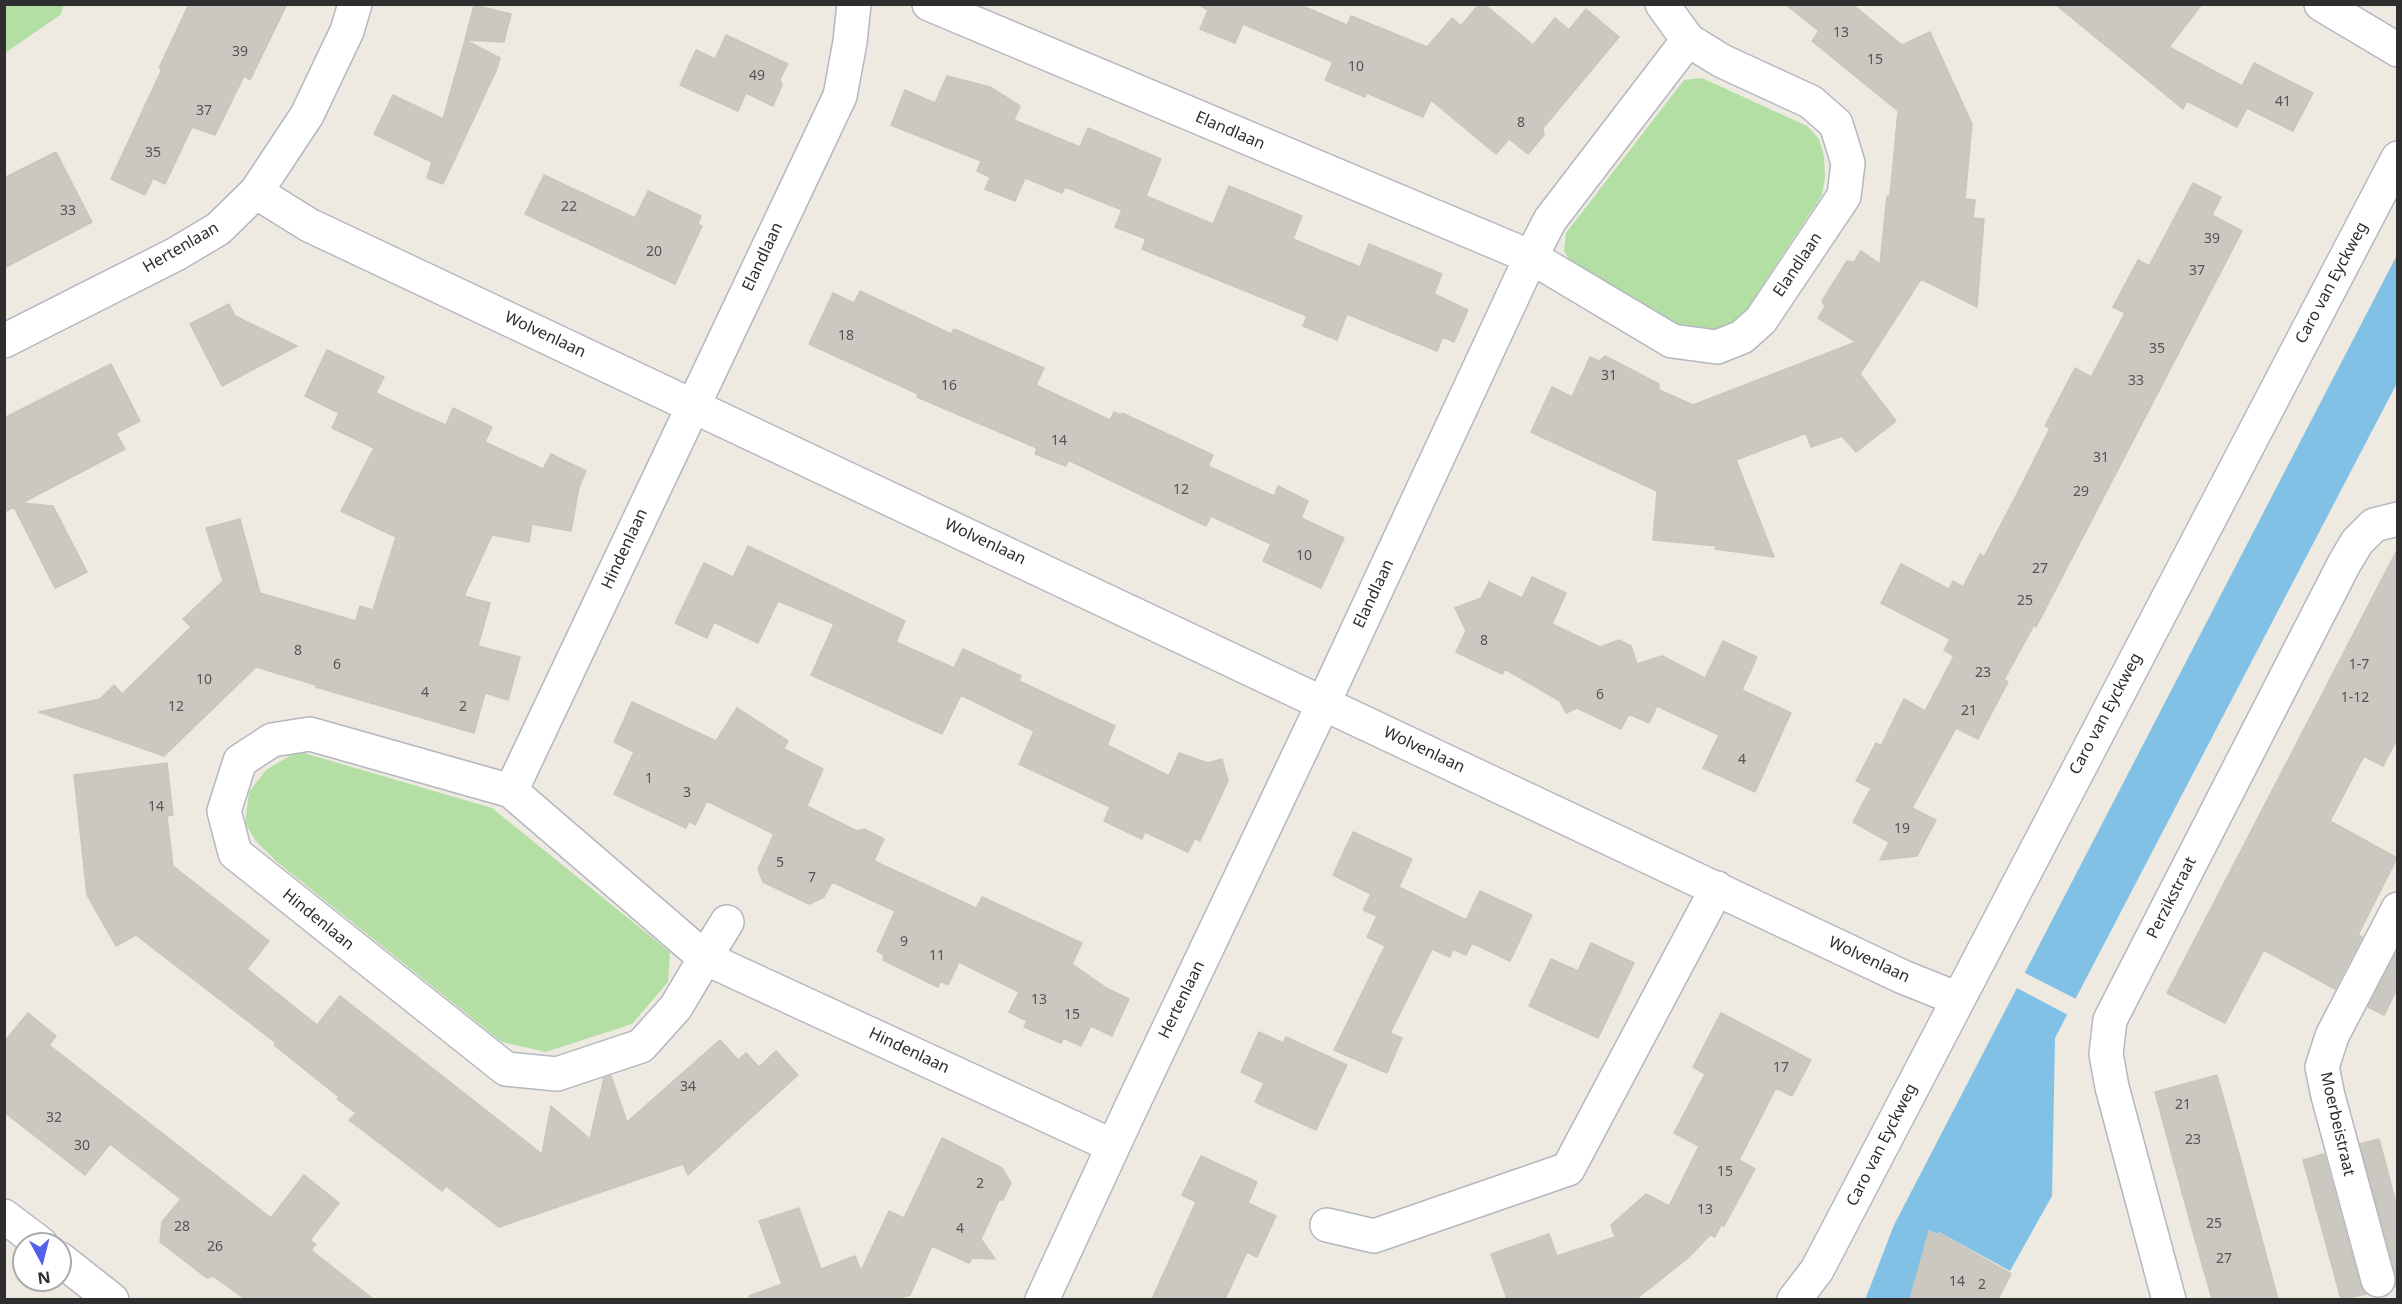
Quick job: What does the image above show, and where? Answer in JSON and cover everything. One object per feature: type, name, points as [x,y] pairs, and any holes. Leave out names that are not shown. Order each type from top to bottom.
[{"type":"street","name":"Hertenlaan","points":[[4,341],[176,254],[218,229],[256,192],[307,115],[347,31],[355,4]]},
{"type":"street","name":"Elandlaan","points":[[693,405],[840,96],[854,4]]},
{"type":"street","name":"Elandlaan","points":[[929,4],[1531,257],[1671,341],[1717,347],[1742,337],[1761,320],[1844,196],[1848,163],[1836,124],[1811,102],[1722,62],[1688,40],[1662,4]]},
{"type":"street","points":[[2321,4],[2397,50]]},
{"type":"street","name":"Elandlaan","points":[[1324,702],[1550,220],[1688,40]]},
{"type":"street","name":"Caro van Eyckweg","points":[[1794,1299],[1813,1285],[1958,999],[2397,158]]},
{"type":"street","name":"Wolvenlaan","points":[[256,192],[309,225],[1903,977],[1958,999]]},
{"type":"street","name":"Hindenlaan","points":[[512,791],[693,405]]},
{"type":"street","name":"Perzikstraat","points":[[2169,1299],[2112,1088],[2106,1054],[2110,1020],[2344,564],[2358,542],[2386,522]]},
{"type":"street","name":"Hertenlaan","points":[[1042,1299],[1324,702]]},
{"type":"street","name":"Hindenlaan","points":[[705,958],[676,1006],[641,1046],[557,1074],[506,1069],[235,853],[224,811],[240,760],[272,740],[310,734],[512,791],[705,958],[1113,1146]]},
{"type":"street","points":[[1327,1226],[1374,1236],[1568,1168],[1717,888]]},
{"type":"street","name":"Moerbeistraat","points":[[2378,1280],[2322,1067],[2332,1036],[2397,909]]},
{"type":"street","points":[[705,958],[727,922]]},
{"type":"street","points":[[4,1216],[25,1232]]},
{"type":"street","points":[[72,1268],[112,1299]]},
{"type":"green space","points":[[5,4],[64,5],[60,15],[5,53]]},
{"type":"green space","points":[[1702,78],[1807,126],[1819,139],[1824,156],[1825,178],[1822,195],[1741,318],[1717,329],[1683,330],[1573,265],[1564,251],[1566,233],[1684,80]]},
{"type":"green space","points":[[304,753],[492,808],[670,952],[668,982],[632,1024],[546,1052],[502,1042],[277,862],[255,840],[245,823],[249,792],[266,770],[291,755]]},
{"type":"water","points":[[2397,255],[2397,383],[2055,1038],[2052,1196],[2010,1271],[1939,1232],[1937,1234],[1929,1230],[1910,1299],[1865,1300],[1894,1225]]},
{"type":"pier","points":[[2023,972],[2078,1000],[2070,1016],[2015,987]]},
{"type":"building","points":[[189,4],[287,4],[250,80],[244,76],[215,135],[192,127],[165,184],[153,178],[145,195],[111,179],[162,69],[159,68]]},
{"type":"building","points":[[1197,4],[1298,4],[1347,25],[1351,16],[1427,47],[1452,18],[1461,26],[1479,4],[1484,4],[1533,45],[1555,18],[1569,30],[1586,9],[1619,37],[1543,128],[1544,135],[1528,154],[1509,139],[1496,154],[1431,100],[1423,117],[1367,93],[1365,97],[1325,80],[1333,62],[1243,24],[1235,43],[1200,29],[1208,10]]},
{"type":"building","points":[[1785,4],[1852,4],[1902,45],[1930,32],[1972,124],[1965,199],[1975,200],[1973,218],[1984,219],[1977,307],[1921,279],[1860,374],[1896,421],[1856,452],[1842,436],[1811,447],[1806,433],[1736,460],[1774,557],[1715,549],[1717,546],[1653,540],[1657,491],[1531,432],[1552,387],[1572,397],[1590,357],[1599,361],[1605,356],[1659,384],[1659,390],[1693,405],[1856,342],[1818,318],[1825,307],[1822,301],[1847,261],[1854,262],[1861,251],[1880,264],[1887,196],[1890,196],[1898,111],[1812,41],[1819,31]]},
{"type":"building","points":[[2055,4],[2202,4],[2169,47],[2242,86],[2254,63],[2313,93],[2293,131],[2247,108],[2237,127],[2187,101],[2183,109]]},
{"type":"building","points":[[474,5],[511,14],[504,42],[465,40]]},
{"type":"building","points":[[726,35],[788,64],[780,79],[782,85],[773,106],[746,93],[738,111],[680,85],[696,50],[715,59]]},
{"type":"building","points":[[465,40],[500,58],[443,184],[427,178],[432,162],[374,134],[393,95],[443,119]]},
{"type":"building","points":[[947,76],[990,87],[1020,106],[1014,120],[1080,147],[1088,128],[1161,159],[1146,196],[1213,224],[1229,186],[1302,216],[1293,239],[1360,267],[1369,244],[1442,274],[1434,294],[1468,310],[1454,342],[1443,337],[1437,351],[1347,314],[1337,340],[1303,326],[1307,316],[1142,249],[1146,239],[1115,227],[1122,210],[1065,187],[1062,193],[1025,178],[1015,201],[985,189],[990,177],[977,171],[981,161],[891,125],[905,90],[935,103]]},
{"type":"building","points":[[56,152],[92,222],[4,268],[4,178]]},
{"type":"building","points":[[544,175],[635,218],[648,191],[701,216],[698,224],[702,226],[675,284],[525,214]]},
{"type":"building","points":[[2193,183],[2221,197],[2212,215],[2242,231],[2036,627],[2034,625],[2004,680],[2008,682],[1978,739],[1956,728],[1912,808],[1936,820],[1917,856],[1880,860],[1889,842],[1853,822],[1871,788],[1856,781],[1876,743],[1881,746],[1904,699],[1925,711],[1954,656],[1944,650],[1950,639],[1881,603],[1901,564],[1949,589],[1953,581],[1963,587],[1980,554],[1984,557],[2021,486],[2050,428],[2045,426],[2075,368],[2091,377],[2125,313],[2113,307],[2138,260],[2149,266]]},
{"type":"building","points":[[860,291],[951,334],[954,329],[1044,368],[1036,385],[1110,420],[1114,412],[1121,415],[1122,413],[1213,455],[1208,466],[1274,496],[1278,486],[1308,501],[1301,518],[1344,538],[1321,588],[1263,561],[1271,544],[1211,516],[1206,526],[1068,460],[1066,466],[1035,454],[1037,448],[917,397],[918,394],[809,344],[833,293],[854,303]]},
{"type":"building","points":[[229,304],[235,316],[297,346],[222,386],[190,324]]},
{"type":"building","points":[[327,350],[384,377],[376,393],[407,408],[446,425],[453,408],[492,427],[485,442],[543,469],[551,454],[586,471],[579,487],[571,531],[532,524],[529,542],[492,535],[464,596],[490,603],[478,646],[520,657],[508,700],[485,693],[474,733],[256,667],[164,756],[39,712],[100,699],[114,685],[122,694],[191,627],[183,619],[223,581],[206,528],[240,519],[260,593],[356,621],[360,606],[373,610],[396,537],[341,511],[374,448],[332,428],[339,413],[305,396]]},
{"type":"building","points":[[111,364],[140,421],[116,433],[125,449],[22,503],[53,506],[87,572],[55,588],[14,507],[4,512],[4,418]]},
{"type":"building","points":[[748,546],[905,621],[896,642],[954,668],[963,649],[1021,676],[1019,681],[1115,726],[1107,745],[1169,776],[1179,753],[1208,763],[1222,759],[1228,781],[1200,841],[1195,838],[1188,852],[1145,832],[1142,839],[1104,821],[1110,807],[1019,764],[1034,731],[961,695],[942,734],[811,675],[834,624],[778,601],[758,643],[714,622],[707,638],[675,623],[704,563],[733,577]]},
{"type":"building","points":[[2397,550],[2397,739],[2383,766],[2364,756],[2330,821],[2397,858],[2358,935],[2362,937],[2335,989],[2264,950],[2225,1023],[2167,993]]},
{"type":"building","points":[[1532,577],[1566,593],[1552,624],[1600,647],[1619,640],[1631,646],[1637,664],[1662,656],[1705,678],[1723,641],[1757,657],[1742,690],[1791,713],[1755,792],[1703,768],[1719,735],[1657,706],[1649,723],[1629,714],[1621,729],[1577,708],[1566,713],[1560,701],[1505,669],[1502,674],[1456,652],[1466,631],[1455,608],[1481,598],[1489,582],[1522,598]]},
{"type":"building","points":[[632,702],[716,741],[737,708],[788,741],[784,749],[823,769],[807,806],[857,831],[864,829],[884,839],[874,861],[976,908],[982,897],[1082,943],[1072,964],[1108,989],[1129,999],[1112,1036],[1091,1026],[1081,1046],[1063,1038],[1061,1043],[1024,1027],[1027,1021],[1009,1012],[1019,992],[959,962],[948,985],[940,981],[938,987],[883,960],[884,955],[877,951],[895,911],[832,882],[824,897],[809,904],[763,882],[758,869],[774,834],[707,801],[695,825],[689,821],[686,828],[614,794],[634,752],[614,742]]},
{"type":"building","points":[[167,763],[173,815],[167,816],[173,866],[269,941],[247,969],[317,1025],[340,996],[542,1154],[551,1106],[590,1139],[604,1078],[611,1076],[627,1122],[720,1040],[738,1060],[746,1053],[759,1067],[776,1051],[798,1075],[688,1175],[683,1164],[499,1227],[446,1186],[442,1191],[349,1120],[356,1113],[337,1099],[339,1097],[274,1045],[276,1043],[136,935],[116,946],[87,895],[74,775]]},
{"type":"building","points":[[1353,832],[1412,859],[1399,887],[1466,920],[1480,891],[1532,915],[1510,961],[1472,943],[1466,955],[1453,949],[1450,957],[1432,949],[1390,1033],[1402,1038],[1387,1073],[1334,1050],[1385,946],[1367,937],[1377,916],[1363,910],[1371,894],[1333,875]]},
{"type":"building","points":[[1591,943],[1634,963],[1598,1038],[1529,1006],[1551,959],[1578,971]]},
{"type":"building","points":[[2396,953],[2397,989],[2384,1015],[2368,1007]]},
{"type":"building","points":[[28,1013],[56,1036],[49,1045],[271,1218],[304,1175],[339,1203],[310,1240],[316,1244],[311,1250],[373,1299],[245,1299],[213,1276],[207,1278],[160,1242],[162,1222],[181,1199],[110,1144],[85,1175],[4,1112],[4,1042]]},
{"type":"building","points":[[1721,1013],[1811,1060],[1792,1096],[1776,1088],[1739,1160],[1755,1169],[1724,1226],[1721,1225],[1715,1237],[1710,1235],[1688,1258],[1636,1299],[1507,1299],[1491,1254],[1549,1234],[1557,1256],[1615,1237],[1611,1225],[1646,1194],[1669,1206],[1699,1146],[1674,1133],[1705,1074],[1693,1067]]},
{"type":"building","points":[[1259,1032],[1283,1043],[1286,1037],[1347,1065],[1316,1130],[1255,1102],[1264,1083],[1241,1072]]},
{"type":"building","points":[[2217,1075],[2278,1299],[2212,1299],[2189,1218],[2155,1092]]},
{"type":"building","points":[[942,1138],[1002,1168],[1011,1183],[1003,1200],[999,1200],[981,1239],[995,1259],[972,1258],[969,1263],[932,1246],[910,1295],[895,1299],[750,1299],[749,1296],[782,1284],[759,1221],[799,1208],[821,1269],[855,1256],[861,1271],[889,1211],[904,1218]]},
{"type":"building","points":[[2379,1139],[2397,1207],[2397,1286],[2395,1287],[2396,1275],[2360,1144]]},
{"type":"building","points":[[2324,1154],[2360,1285],[2366,1294],[2344,1299],[2341,1299],[2303,1160]]},
{"type":"building","points":[[1201,1156],[1257,1182],[1248,1203],[1276,1216],[1257,1257],[1247,1252],[1225,1299],[1152,1299],[1196,1202],[1182,1195]]},
{"type":"building","points":[[1929,1231],[1937,1236],[1939,1233],[2011,1274],[1998,1299],[1910,1299]]}]
